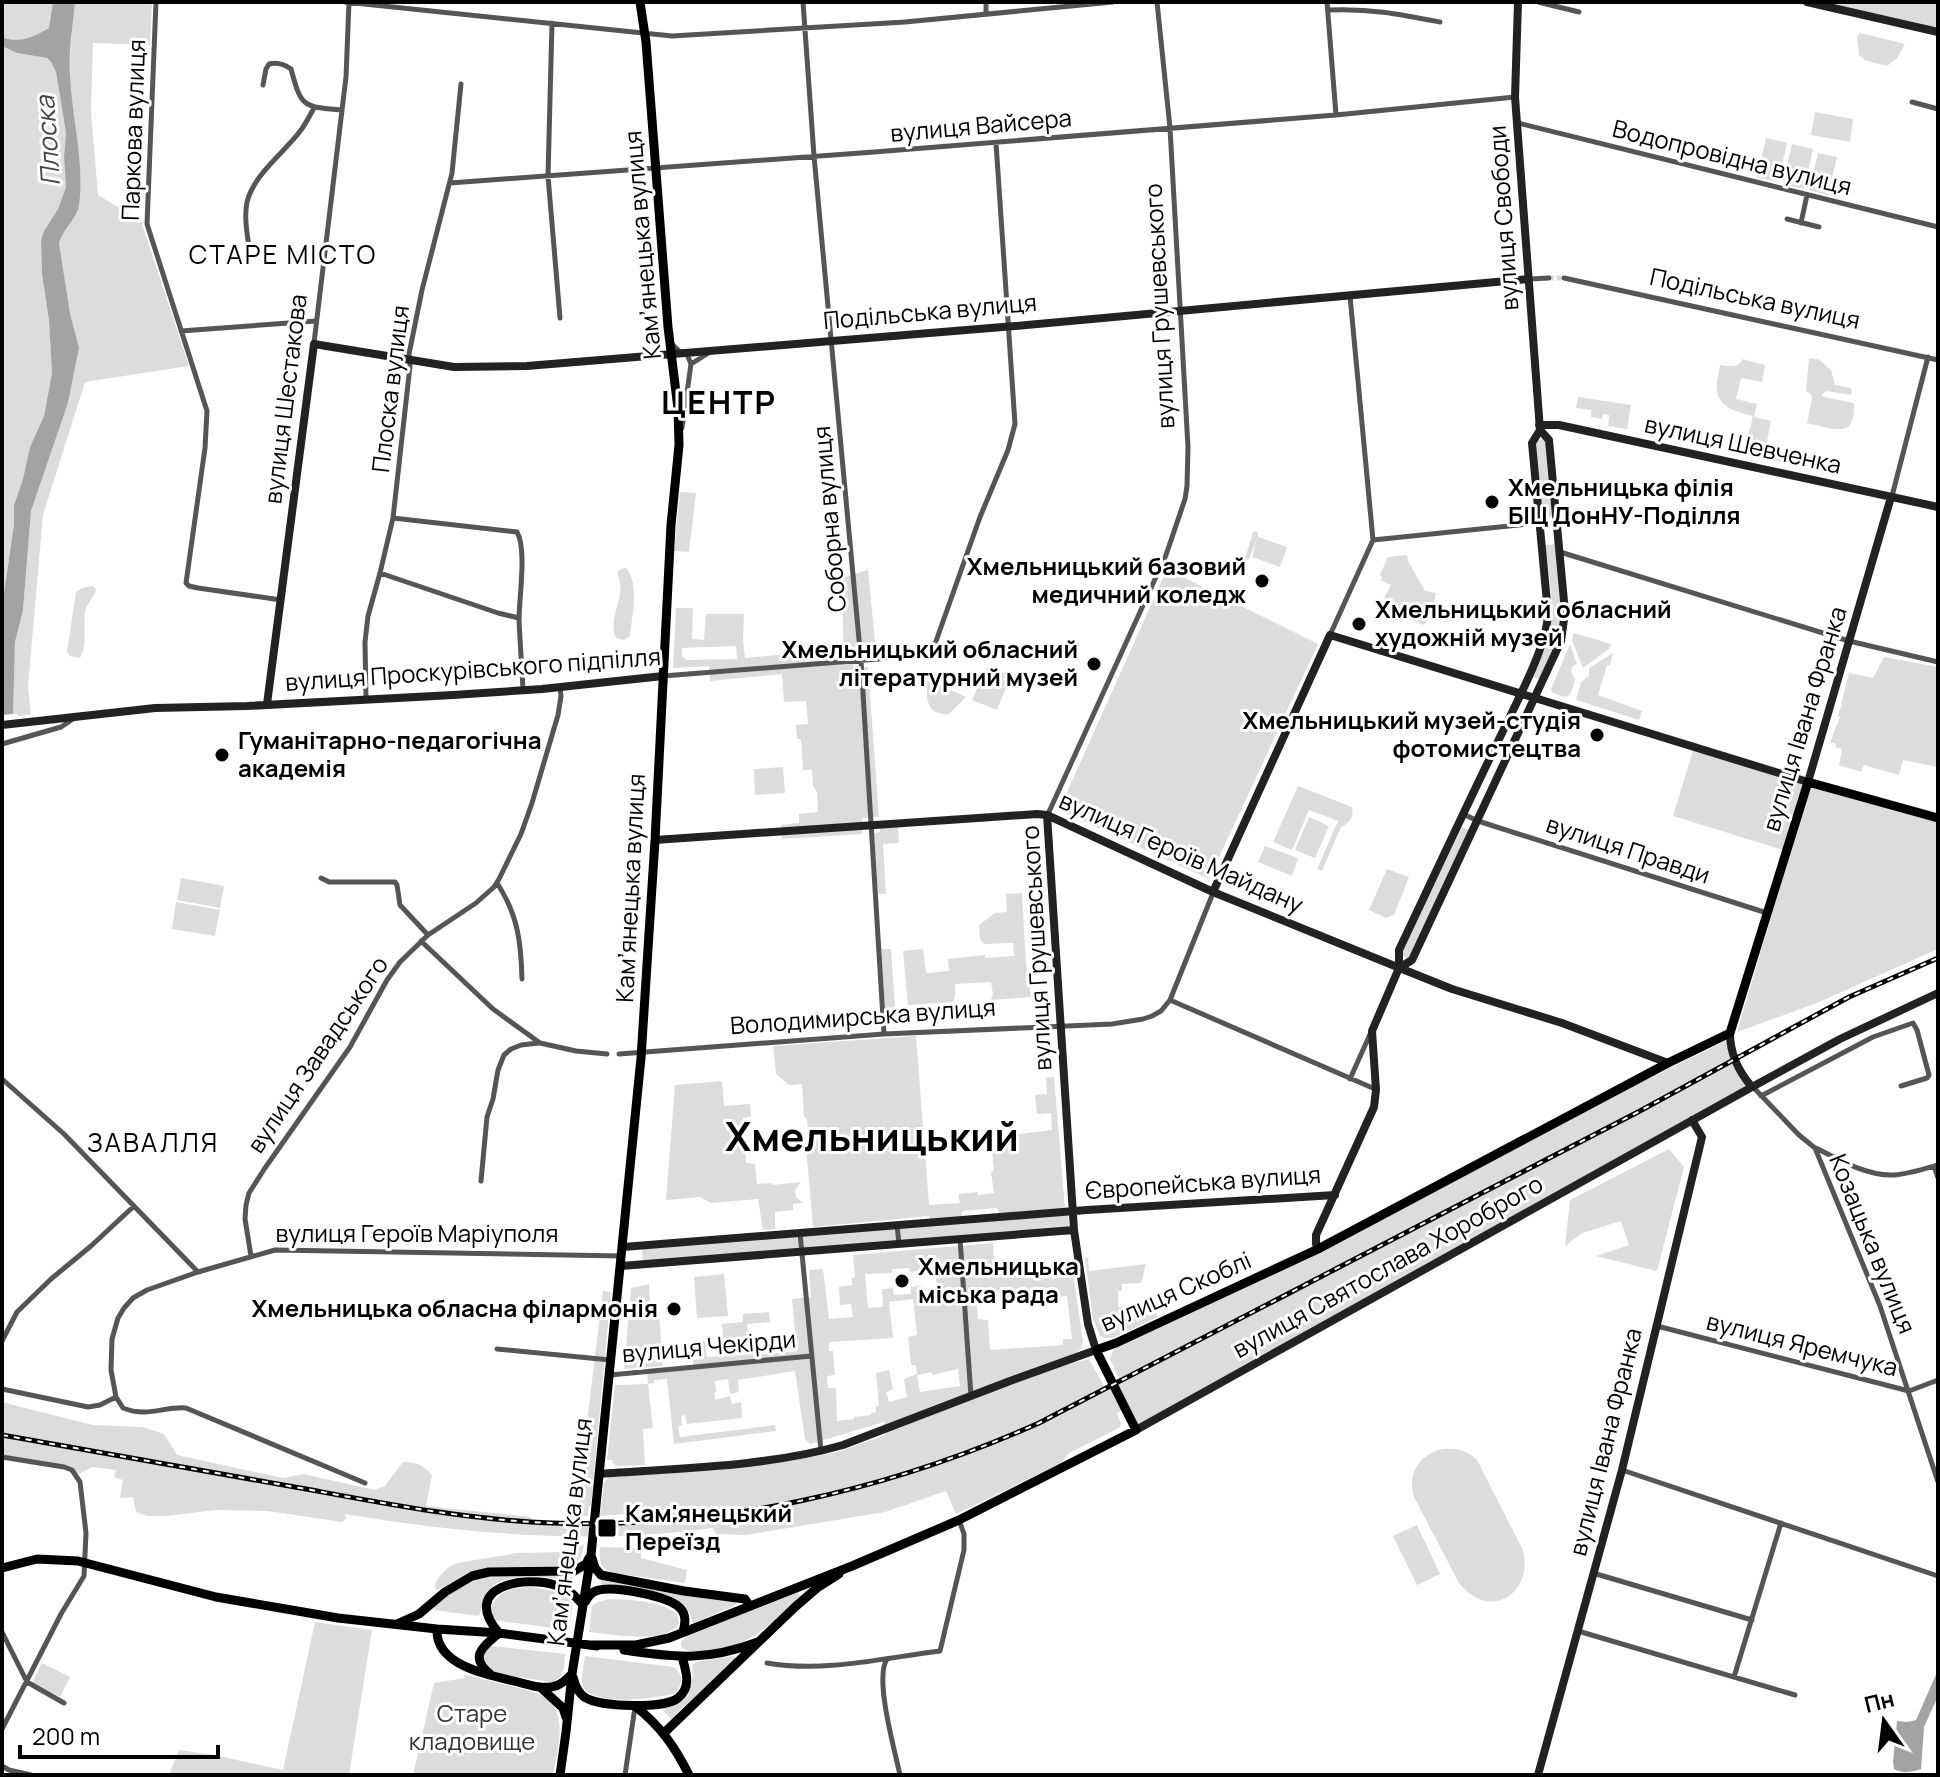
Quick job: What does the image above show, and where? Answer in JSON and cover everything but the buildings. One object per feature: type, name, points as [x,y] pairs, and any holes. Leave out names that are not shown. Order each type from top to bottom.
[{"type":"main road","name":"Камʼянецька вулиця","points":[[560,1775],[591,1554],[641,1052],[671,525],[679,445],[640,2]]},
{"type":"main road","points":[[1808,782],[1938,818]]},
{"type":"main road","name":"вулиця Івана Франка","points":[[1730,1033],[1808,782]]},
{"type":"main road","name":"вулиця Скоблі","points":[[1096,1350],[1318,1249],[1730,1033]]},
{"type":"main road","name":"вулиця Грушевського","points":[[1096,1350],[1136,1430]]},
{"type":"main road","name":"вулиця Святослава Хороброго","points":[[592,1645],[654,1642],[852,1566],[959,1520],[1136,1430]]},
{"type":"main road","points":[[591,1554],[595,1568],[601,1575],[745,1599],[750,1606]]},
{"type":"main road","points":[[396,1625],[419,1614],[445,1592],[472,1576],[489,1572],[574,1571],[586,1564],[591,1554]]},
{"type":"main road","name":"вулиця Святослава Хороброго","points":[[2,1568],[37,1559],[60,1559],[216,1597],[338,1618],[499,1633],[690,1658],[723,1653],[758,1642],[817,1588],[852,1566]]},
{"type":"main road","points":[[492,1676],[483,1669],[479,1654],[499,1633],[488,1619],[487,1605],[495,1589],[503,1586],[548,1583],[570,1592],[583,1607],[588,1597],[600,1589],[658,1597],[682,1609],[685,1618],[683,1632]]},
{"type":"main road","points":[[437,1629],[440,1645],[471,1670],[540,1687],[557,1686],[572,1673],[579,1693],[604,1705],[635,1706],[669,1702],[680,1697],[687,1681],[682,1657]]},
{"type":"main road","points":[[664,1733],[758,1642]]},
{"type":"main road","points":[[540,1687],[563,1708],[568,1720]]},
{"type":"main road","points":[[635,1706],[664,1733],[689,1775]]},
{"type":"street","name":"Паркова вулиця","points":[[156,2],[147,224],[207,411],[205,448],[186,583],[198,588],[281,600]]},
{"type":"street","points":[[347,2],[672,36],[1113,2]]},
{"type":"street","name":"вулиця Шестакова","points":[[267,704],[348,53],[347,2]]},
{"type":"street","name":"Соборна вулиця","points":[[803,2],[814,156],[861,661],[884,1034]]},
{"type":"street","points":[[986,2],[986,14]]},
{"type":"street","name":"вулиця Грушевського","points":[[1096,1350],[1088,1324],[1074,1230],[1047,815],[1166,555],[1185,499],[1188,414],[1170,128],[1157,2]]},
{"type":"street","points":[[1327,2],[1336,115]]},
{"type":"street","name":"вулиця Свободи","points":[[1399,968],[1412,960],[1559,649],[1564,627],[1549,440],[1540,428],[1528,279],[1515,97],[1518,2]]},
{"type":"street","points":[[1538,2],[1579,12]]},
{"type":"street","points":[[1807,2],[1938,32]]},
{"type":"street","points":[[1328,10],[1378,10],[1440,22]]},
{"type":"street","points":[[552,23],[548,176],[560,318]]},
{"type":"street","points":[[263,85],[269,64],[285,64],[291,69],[297,94],[314,108],[341,110]]},
{"type":"street","name":"Плоска вулиця","points":[[366,700],[368,616],[393,518],[412,335],[450,183],[461,84]]},
{"type":"street","name":"вулиця Вайсера","points":[[450,183],[996,143],[1515,97]]},
{"type":"street","points":[[1912,102],[1938,109]]},
{"type":"street","points":[[249,247],[246,219],[248,199],[257,182],[302,129],[314,108]]},
{"type":"street","name":"Водопровідна вулиця","points":[[1517,122],[1938,227]]},
{"type":"street","points":[[996,143],[1008,327]]},
{"type":"street","points":[[1801,223],[1807,195]]},
{"type":"street","points":[[1787,219],[1819,227]]},
{"type":"street","name":"Подільська вулиця","points":[[314,344],[454,367],[527,366],[1008,327],[1549,278]]},
{"type":"street","name":"Подільська вулиця","points":[[1564,278],[1938,360]]},
{"type":"street","points":[[1350,295],[1373,540],[1213,892],[1170,1000],[1376,1090]]},
{"type":"street","points":[[181,331],[316,321]]},
{"type":"street","name":"вулиця Проскурівського підпілля","points":[[2,725],[155,708],[523,690],[922,655],[931,650],[939,637],[1015,424],[1008,327]]},
{"type":"street","points":[[669,335],[675,347],[690,358],[691,364],[679,445]]},
{"type":"street","points":[[691,364],[721,350]]},
{"type":"street","name":"вулиця Івана Франка","points":[[1808,782],[1891,497],[1928,357]]},
{"type":"street","name":"вулиця Шевченка","points":[[1540,428],[1559,425],[1938,507]]},
{"type":"street","name":"вулиця Свободи","points":[[1318,1249],[1316,1235],[1372,1113],[1376,1090],[1372,1031],[1399,968],[1399,950],[1543,642],[1548,613],[1532,443],[1540,428]]},
{"type":"street","points":[[393,518],[517,532],[522,551],[519,618],[523,690]]},
{"type":"street","points":[[1373,540],[1540,523]]},
{"type":"street","points":[[1559,552],[1849,641],[1938,662]]},
{"type":"street","points":[[380,573],[519,618]]},
{"type":"street","points":[[1330,635],[1808,782]]},
{"type":"street","name":"вулиця Завадського","points":[[251,1256],[245,1210],[249,1193],[350,1047],[387,980],[421,941],[476,903],[497,883],[532,803],[558,715],[560,687]]},
{"type":"street","points":[[5,744],[61,727],[77,717]]},
{"type":"street","name":"вулиця Правди","points":[[1463,814],[1767,913]]},
{"type":"street","name":"вулиця Героїв Майдану","points":[[655,840],[1047,815],[1213,892],[1399,968],[1668,1063]]},
{"type":"street","points":[[321,878],[329,882],[395,882],[400,905],[428,935]]},
{"type":"street","points":[[497,883],[516,921],[522,979]]},
{"type":"street","points":[[421,941],[493,1009],[540,1043]]},
{"type":"street","name":"вулиця Святослава Хороброго","points":[[1136,1430],[1840,1039],[1938,993]]},
{"type":"street","name":"Володимирська вулиця","points":[[619,1054],[884,1034],[1102,1025],[1143,1019],[1161,1011],[1170,1000]]},
{"type":"street","points":[[1761,1096],[1873,1037],[1913,1023],[1929,1075],[1901,1086]]},
{"type":"street","points":[[1350,1079],[1372,1031]]},
{"type":"street","points":[[1730,1033],[1737,1067],[1752,1087]]},
{"type":"street","points":[[481,1181],[487,1117],[504,1055],[521,1045],[540,1043],[607,1054]]},
{"type":"street","points":[[2,1079],[64,1134],[198,1272]]},
{"type":"street","name":"Козацька вулиця","points":[[1752,1087],[1815,1148],[1880,1306],[1938,1482]]},
{"type":"street","name":"вулиця Івана Франка","points":[[1538,1775],[1622,1470],[1702,1137],[1692,1120]]},
{"type":"street","points":[[1815,1148],[1848,1165],[1894,1175],[1936,1166],[1938,1178]]},
{"type":"street","name":"Європейська вулиця","points":[[1073,1211],[1335,1195]]},
{"type":"street","points":[[2,1341],[17,1312],[134,1206]]},
{"type":"street","name":"вулиця Героїв Маріуполя","points":[[622,1256],[683,1242],[1073,1211]]},
{"type":"street","points":[[897,1225],[899,1244]]},
{"type":"street","name":"вулиця Героїв Маріуполя","points":[[365,1483],[186,1408],[139,1412],[123,1408],[116,1397],[111,1352],[115,1325],[124,1308],[147,1290],[275,1250],[622,1256],[684,1261],[1074,1230]]},
{"type":"street","points":[[800,1233],[821,1451]]},
{"type":"street","points":[[960,1239],[971,1396]]},
{"type":"street","points":[[683,1242],[684,1261]]},
{"type":"street","name":"вулиця Яремчука","points":[[1656,1325],[1909,1391],[1938,1380]]},
{"type":"street","points":[[497,1349],[611,1360]]},
{"type":"street","name":"вулиця Скоблі","points":[[599,1474],[672,1470],[821,1451],[1096,1350]]},
{"type":"street","name":"вулиця Чекірди","points":[[610,1375],[811,1356]]},
{"type":"street","points":[[2,1389],[88,1407],[116,1397]]},
{"type":"street","points":[[2,1457],[64,1467],[77,1475],[84,1512],[86,1551],[84,1576],[2,1729]]},
{"type":"street","points":[[1622,1470],[1938,1576]]},
{"type":"street","points":[[767,1663],[814,1667],[940,1651],[964,1551],[964,1534],[959,1520]]},
{"type":"street","points":[[1734,1677],[1781,1523]]},
{"type":"street","points":[[1593,1573],[1752,1620]]},
{"type":"street","points":[[1577,1631],[1795,1695]]},
{"type":"street","points":[[2,1632],[5,1647],[27,1682],[64,1703]]},
{"type":"street","points":[[887,1658],[883,1665],[883,1688],[900,1775]]},
{"type":"street","points":[[625,1775],[635,1706]]},
{"type":"street","points":[[2,1766],[31,1775]]},
{"type":"green space","points":[[2,2],[53,2],[49,28],[26,38],[14,40],[2,37]]},
{"type":"green space","points":[[75,2],[152,2],[150,45],[93,43],[91,111],[98,195],[141,221],[189,366],[85,382],[43,515],[28,686],[31,715],[18,716],[13,714],[15,642],[23,610],[31,511],[68,403],[79,348],[59,243],[77,211],[80,192],[70,72]]},
{"type":"green space","points":[[1821,2],[1938,2],[1938,29]]},
{"type":"green space","points":[[1860,33],[1905,44],[1897,58],[1887,66],[1859,56],[1857,36]]},
{"type":"green space","points":[[2,46],[17,53],[47,58],[56,72],[66,133],[66,187],[41,240],[52,373],[44,416],[30,447],[14,505],[2,607]]},
{"type":"green space","points":[[1815,112],[1853,119],[1850,142],[1811,135]]},
{"type":"green space","points":[[1766,138],[1787,143],[1778,182],[1757,177]]},
{"type":"green space","points":[[1792,144],[1813,149],[1804,189],[1783,184]]},
{"type":"green space","points":[[1818,153],[1837,157],[1828,195],[1809,190]]},
{"type":"green space","points":[[1809,358],[1820,360],[1831,370],[1835,385],[1851,388],[1850,395],[1826,391],[1822,395],[1854,403],[1853,419],[1848,427],[1838,429],[1807,423],[1812,398],[1806,391]]},
{"type":"green space","points":[[1743,359],[1765,365],[1762,382],[1741,378],[1736,399],[1757,404],[1754,417],[1771,421],[1766,446],[1754,443],[1753,446],[1794,455],[1792,464],[1744,454],[1753,416],[1726,406],[1717,388],[1720,365],[1736,366]]},
{"type":"green space","points":[[1578,397],[1631,405],[1627,429],[1608,426],[1609,415],[1603,414],[1602,419],[1591,417],[1591,410],[1576,408]]},
{"type":"green space","points":[[1546,439],[1553,517],[1543,518],[1536,440]]},
{"type":"green space","points":[[680,492],[696,493],[689,552],[674,551]]},
{"type":"green space","points":[[1255,531],[1258,537],[1287,547],[1280,567],[1252,557],[1257,539],[1249,559],[1245,559]]},
{"type":"green space","points":[[1555,544],[1561,612],[1559,634],[1540,680],[1532,676],[1549,635],[1552,608],[1545,545]]},
{"type":"green space","points":[[1407,555],[1425,591],[1436,593],[1431,614],[1424,625],[1379,608],[1391,585],[1381,580],[1380,575],[1388,557]]},
{"type":"green space","points":[[626,568],[633,583],[634,600],[630,636],[624,640],[616,638],[614,623],[620,592],[617,572]]},
{"type":"green space","points":[[1167,569],[1318,644],[1209,879],[1059,810]]},
{"type":"green space","points":[[868,570],[876,652],[853,655],[853,668],[868,667],[879,817],[862,818],[862,834],[782,839],[781,825],[799,823],[799,814],[818,812],[812,770],[803,770],[801,739],[797,739],[796,725],[808,724],[806,701],[784,702],[782,674],[710,681],[709,666],[673,668],[676,608],[693,608],[692,639],[704,640],[706,614],[744,614],[745,658],[829,652],[830,656],[844,655],[841,578]],"holes":[[[736,646],[737,659],[686,660],[682,656],[682,648]]]},
{"type":"green space","points":[[93,586],[96,589],[85,612],[82,652],[80,658],[70,656],[67,652],[76,592]]},
{"type":"green space","points":[[1574,633],[1611,644],[1610,648],[1583,668],[1572,640]]},
{"type":"green space","points":[[1570,644],[1577,664],[1571,671],[1575,680],[1570,695],[1564,697],[1551,689]]},
{"type":"green space","points":[[1613,653],[1598,695],[1642,711],[1639,720],[1576,700],[1581,682],[1589,676],[1589,668]]},
{"type":"green space","points":[[1884,657],[1938,667],[1938,767],[1903,760],[1899,775],[1864,765],[1861,772],[1839,765],[1842,749],[1830,742],[1840,717],[1849,673],[1873,678]]},
{"type":"green space","points":[[987,666],[1011,676],[997,710],[972,700]]},
{"type":"green space","points":[[928,680],[966,697],[949,714],[936,712],[929,704]]},
{"type":"green space","points":[[1693,751],[1804,784],[1783,850],[1673,816]]},
{"type":"green space","points":[[783,767],[785,793],[755,795],[754,769]]},
{"type":"green space","points":[[1298,786],[1352,807],[1351,819],[1341,827],[1322,871],[1317,869],[1338,821],[1309,810],[1292,850],[1273,842]]},
{"type":"green space","points":[[1810,786],[1938,821],[1938,949],[1817,1003],[1737,1032]]},
{"type":"green space","points":[[1309,817],[1329,826],[1315,858],[1295,850]]},
{"type":"green space","points":[[898,826],[899,843],[883,844],[886,894],[878,894],[874,833],[880,832],[880,828]]},
{"type":"green space","points":[[1462,827],[1469,830],[1408,959],[1400,955]]},
{"type":"green space","points":[[1265,846],[1298,858],[1292,876],[1258,862]]},
{"type":"green space","points":[[1387,869],[1409,877],[1394,915],[1386,918],[1369,910]]},
{"type":"green space","points":[[181,878],[224,886],[220,908],[177,900]]},
{"type":"green space","points":[[1022,893],[1031,997],[991,1000],[991,982],[955,984],[953,1002],[908,1005],[903,951],[923,949],[926,973],[949,971],[948,959],[1014,956],[1013,943],[984,944],[980,939],[979,925],[995,913],[1007,912],[1006,894]]},
{"type":"green space","points":[[176,902],[220,910],[215,936],[172,929]]},
{"type":"green space","points":[[881,949],[891,949],[896,1022],[886,1023]]},
{"type":"green space","points":[[916,1036],[929,1205],[960,1203],[958,1194],[994,1193],[990,1130],[1003,1128],[1004,1136],[1052,1130],[1051,1113],[1037,1114],[1035,1095],[1047,1094],[1046,1078],[1054,1077],[1065,1208],[999,1214],[996,1208],[963,1211],[961,1217],[930,1220],[929,1216],[813,1227],[802,1084],[789,1085],[776,1074],[773,1046]]},
{"type":"green space","points":[[1730,1039],[1747,1086],[1137,1427],[1127,1408],[1117,1413],[1121,1424],[1119,1428],[1069,1453],[1061,1463],[956,1514],[946,1491],[885,1512],[746,1535],[716,1534],[713,1528],[621,1536],[528,1535],[436,1527],[345,1514],[346,1519],[342,1522],[268,1511],[216,1510],[148,1516],[136,1512],[133,1497],[120,1498],[123,1480],[114,1477],[116,1470],[92,1467],[77,1475],[72,1470],[2,1457],[2,1402],[93,1425],[143,1427],[164,1434],[177,1455],[283,1478],[304,1474],[374,1490],[385,1486],[403,1462],[412,1463],[423,1466],[432,1475],[426,1506],[531,1517],[530,1522],[604,1523],[727,1514],[726,1508],[651,1518],[651,1512],[600,1516],[604,1483],[609,1476],[672,1473],[806,1458],[838,1452],[885,1435],[884,1422],[810,1444],[805,1439],[795,1371],[738,1380],[739,1392],[730,1394],[728,1379],[715,1381],[715,1400],[730,1396],[732,1404],[741,1402],[742,1418],[687,1424],[685,1415],[681,1416],[682,1425],[678,1426],[680,1437],[775,1425],[776,1431],[674,1444],[667,1379],[654,1380],[654,1383],[648,1384],[647,1372],[694,1368],[693,1360],[703,1359],[701,1341],[705,1341],[707,1357],[745,1355],[744,1338],[723,1339],[722,1324],[743,1322],[743,1314],[769,1312],[770,1322],[747,1324],[749,1338],[755,1338],[756,1355],[797,1351],[792,1299],[811,1297],[809,1270],[823,1269],[829,1319],[853,1317],[851,1304],[840,1305],[839,1287],[852,1285],[852,1278],[855,1277],[853,1255],[993,1243],[994,1261],[999,1261],[1001,1277],[1043,1273],[1043,1269],[1050,1268],[1052,1279],[1067,1276],[1064,1260],[1071,1259],[1083,1341],[1076,1353],[1008,1377],[1010,1381],[1088,1359],[1104,1386],[1119,1378],[1110,1359],[1113,1350],[1118,1347],[1340,1242],[1623,1091]],"holes":[[[909,1268],[910,1272],[935,1269],[938,1295],[922,1296],[921,1286],[911,1287],[911,1294],[894,1295],[893,1288],[882,1289],[883,1307],[868,1308],[865,1274],[892,1273],[892,1269]],[[1001,1291],[1002,1302],[1067,1296],[1072,1339],[1063,1339],[1063,1345],[990,1350],[988,1320],[978,1319],[976,1295]],[[913,1299],[917,1335],[908,1337],[911,1365],[916,1365],[917,1374],[904,1379],[907,1397],[889,1402],[886,1392],[893,1389],[889,1370],[876,1373],[879,1406],[876,1412],[837,1421],[836,1388],[828,1388],[827,1376],[835,1375],[829,1342],[893,1338],[889,1302]],[[958,1369],[960,1386],[920,1392],[917,1375],[932,1372],[932,1375]]]},
{"type":"green space","points":[[722,1081],[724,1106],[750,1104],[751,1117],[743,1118],[746,1163],[755,1164],[757,1184],[801,1182],[795,1190],[796,1197],[803,1203],[793,1204],[793,1210],[775,1212],[775,1229],[763,1230],[758,1199],[711,1203],[700,1197],[666,1200],[675,1085]]},
{"type":"green space","points":[[1669,1149],[1684,1167],[1657,1271],[1596,1256],[1629,1245],[1621,1221],[1582,1233],[1565,1246],[1570,1200]]},
{"type":"green space","points":[[1068,1214],[1069,1229],[643,1262],[642,1248]]},
{"type":"green space","points":[[1085,1258],[1088,1258],[1089,1271],[1146,1264],[1141,1283],[1122,1284],[1122,1291],[1118,1291],[1118,1307],[1153,1306],[1158,1317],[1113,1338],[1100,1336],[1093,1319]]},
{"type":"green space","points":[[724,1274],[728,1316],[697,1318],[694,1277]]},
{"type":"green space","points":[[649,1284],[651,1315],[659,1315],[663,1366],[624,1369],[631,1288]]},
{"type":"green space","points":[[603,1291],[611,1292],[591,1505],[588,1516],[578,1516],[589,1434],[587,1422]]},
{"type":"green space","points":[[648,1384],[653,1428],[643,1429],[645,1465],[618,1466],[607,1460],[615,1385]]},
{"type":"green space","points":[[1442,1449],[1461,1450],[1477,1460],[1522,1548],[1525,1563],[1523,1577],[1508,1597],[1484,1601],[1471,1595],[1459,1583],[1414,1497],[1412,1481],[1417,1467],[1427,1456]]},
{"type":"green space","points":[[1417,1525],[1440,1574],[1417,1585],[1393,1536]]},
{"type":"green space","points":[[578,1544],[584,1545],[581,1555],[576,1563],[569,1566],[470,1572],[438,1590],[434,1588],[442,1573],[457,1563],[517,1553],[563,1552]]},
{"type":"green space","points":[[600,1547],[641,1548],[641,1558],[687,1570],[685,1583],[609,1571],[601,1563]]},
{"type":"green space","points":[[487,1576],[574,1576],[572,1582],[530,1577],[499,1582],[487,1594],[479,1616],[433,1610],[457,1588]]},
{"type":"green space","points":[[601,1579],[736,1604],[693,1623],[679,1601],[646,1590],[601,1584]]},
{"type":"green space","points":[[529,1587],[558,1593],[573,1603],[569,1630],[493,1620],[490,1612],[492,1605],[500,1596],[510,1590]]},
{"type":"green space","points":[[798,1590],[800,1596],[762,1631],[744,1641],[698,1652],[687,1651],[681,1646],[689,1634]]},
{"type":"green space","points":[[609,1599],[662,1606],[677,1614],[679,1624],[672,1630],[650,1636],[589,1632],[592,1606]]},
{"type":"green space","points":[[315,1622],[372,1630],[349,1775],[169,1775],[179,1750],[283,1770]]},
{"type":"green space","points":[[492,1646],[565,1654],[563,1672],[550,1682],[496,1673],[488,1668],[483,1655]]},
{"type":"green space","points":[[585,1656],[674,1667],[680,1673],[681,1683],[675,1693],[667,1695],[627,1700],[600,1697],[584,1688]]},
{"type":"green space","points":[[734,1656],[735,1661],[672,1720],[660,1707],[675,1704],[688,1696],[692,1665],[696,1662]]},
{"type":"green space","points":[[42,1663],[70,1677],[60,1697],[32,1683]]},
{"type":"green space","name":"Старе кладовище","points":[[463,1674],[534,1692],[554,1706],[560,1727],[553,1775],[413,1775],[434,1683],[465,1678]]},
{"type":"shaded area","points":[[53,2],[75,2],[70,67],[79,157],[79,206],[59,243],[79,348],[68,403],[31,511],[23,610],[15,642],[13,714],[2,715],[2,607],[14,505],[30,447],[44,416],[52,373],[41,240],[66,187],[66,133],[56,72],[51,62],[47,58],[17,53],[2,46],[2,37],[14,40],[26,38],[49,28]]},
{"type":"shaded area","points":[[1938,1670],[1938,1696],[1924,1727],[1921,1769],[1897,1771],[1893,1762],[1897,1721],[1916,1720]]},
{"type":"tunnel","points":[[1549,278],[1564,278]]},
{"type":"railway","points":[[2,1435],[398,1506],[552,1523],[615,1523],[740,1512],[862,1486],[922,1468],[1039,1423],[1638,1112],[1849,997],[1938,958]]},
{"type":"place","name":"Хмельницька філія БІЦ ДонНУ-Поділля","points":[[1492,502]]},
{"type":"place","name":"Хмельницький базовий медичний коледж","points":[[1262,581]]},
{"type":"place","name":"Хмельницький обласний художній музей","points":[[1359,624]]},
{"type":"place","name":"Хмельницький обласний літературний музей","points":[[1094,664]]},
{"type":"place","name":"Хмельницький музей-студія фотомистецтва","points":[[1597,735]]},
{"type":"place","name":"Гуманітарно-педагогічна академія","points":[[222,755]]},
{"type":"place","name":"Хмельницька міська рада","points":[[902,1281]]},
{"type":"place","name":"Хмельницька обласна філармонія","points":[[674,1309]]},
{"type":"place","name":"Кам'янецький Переїзд","points":[[607,1528]]},
{"type":"district","name":"СТАРЕ МІСТО","points":[[283,255]]},
{"type":"district","name":"ЦЕНТР","points":[[719,403]]},
{"type":"district","name":"Хмельницький","points":[[872,1137]]},
{"type":"district","name":"ЗАВАЛЛЯ","points":[[153,1143]]},
{"type":"water label","name":"Плоска","points":[[48,141]]}]
